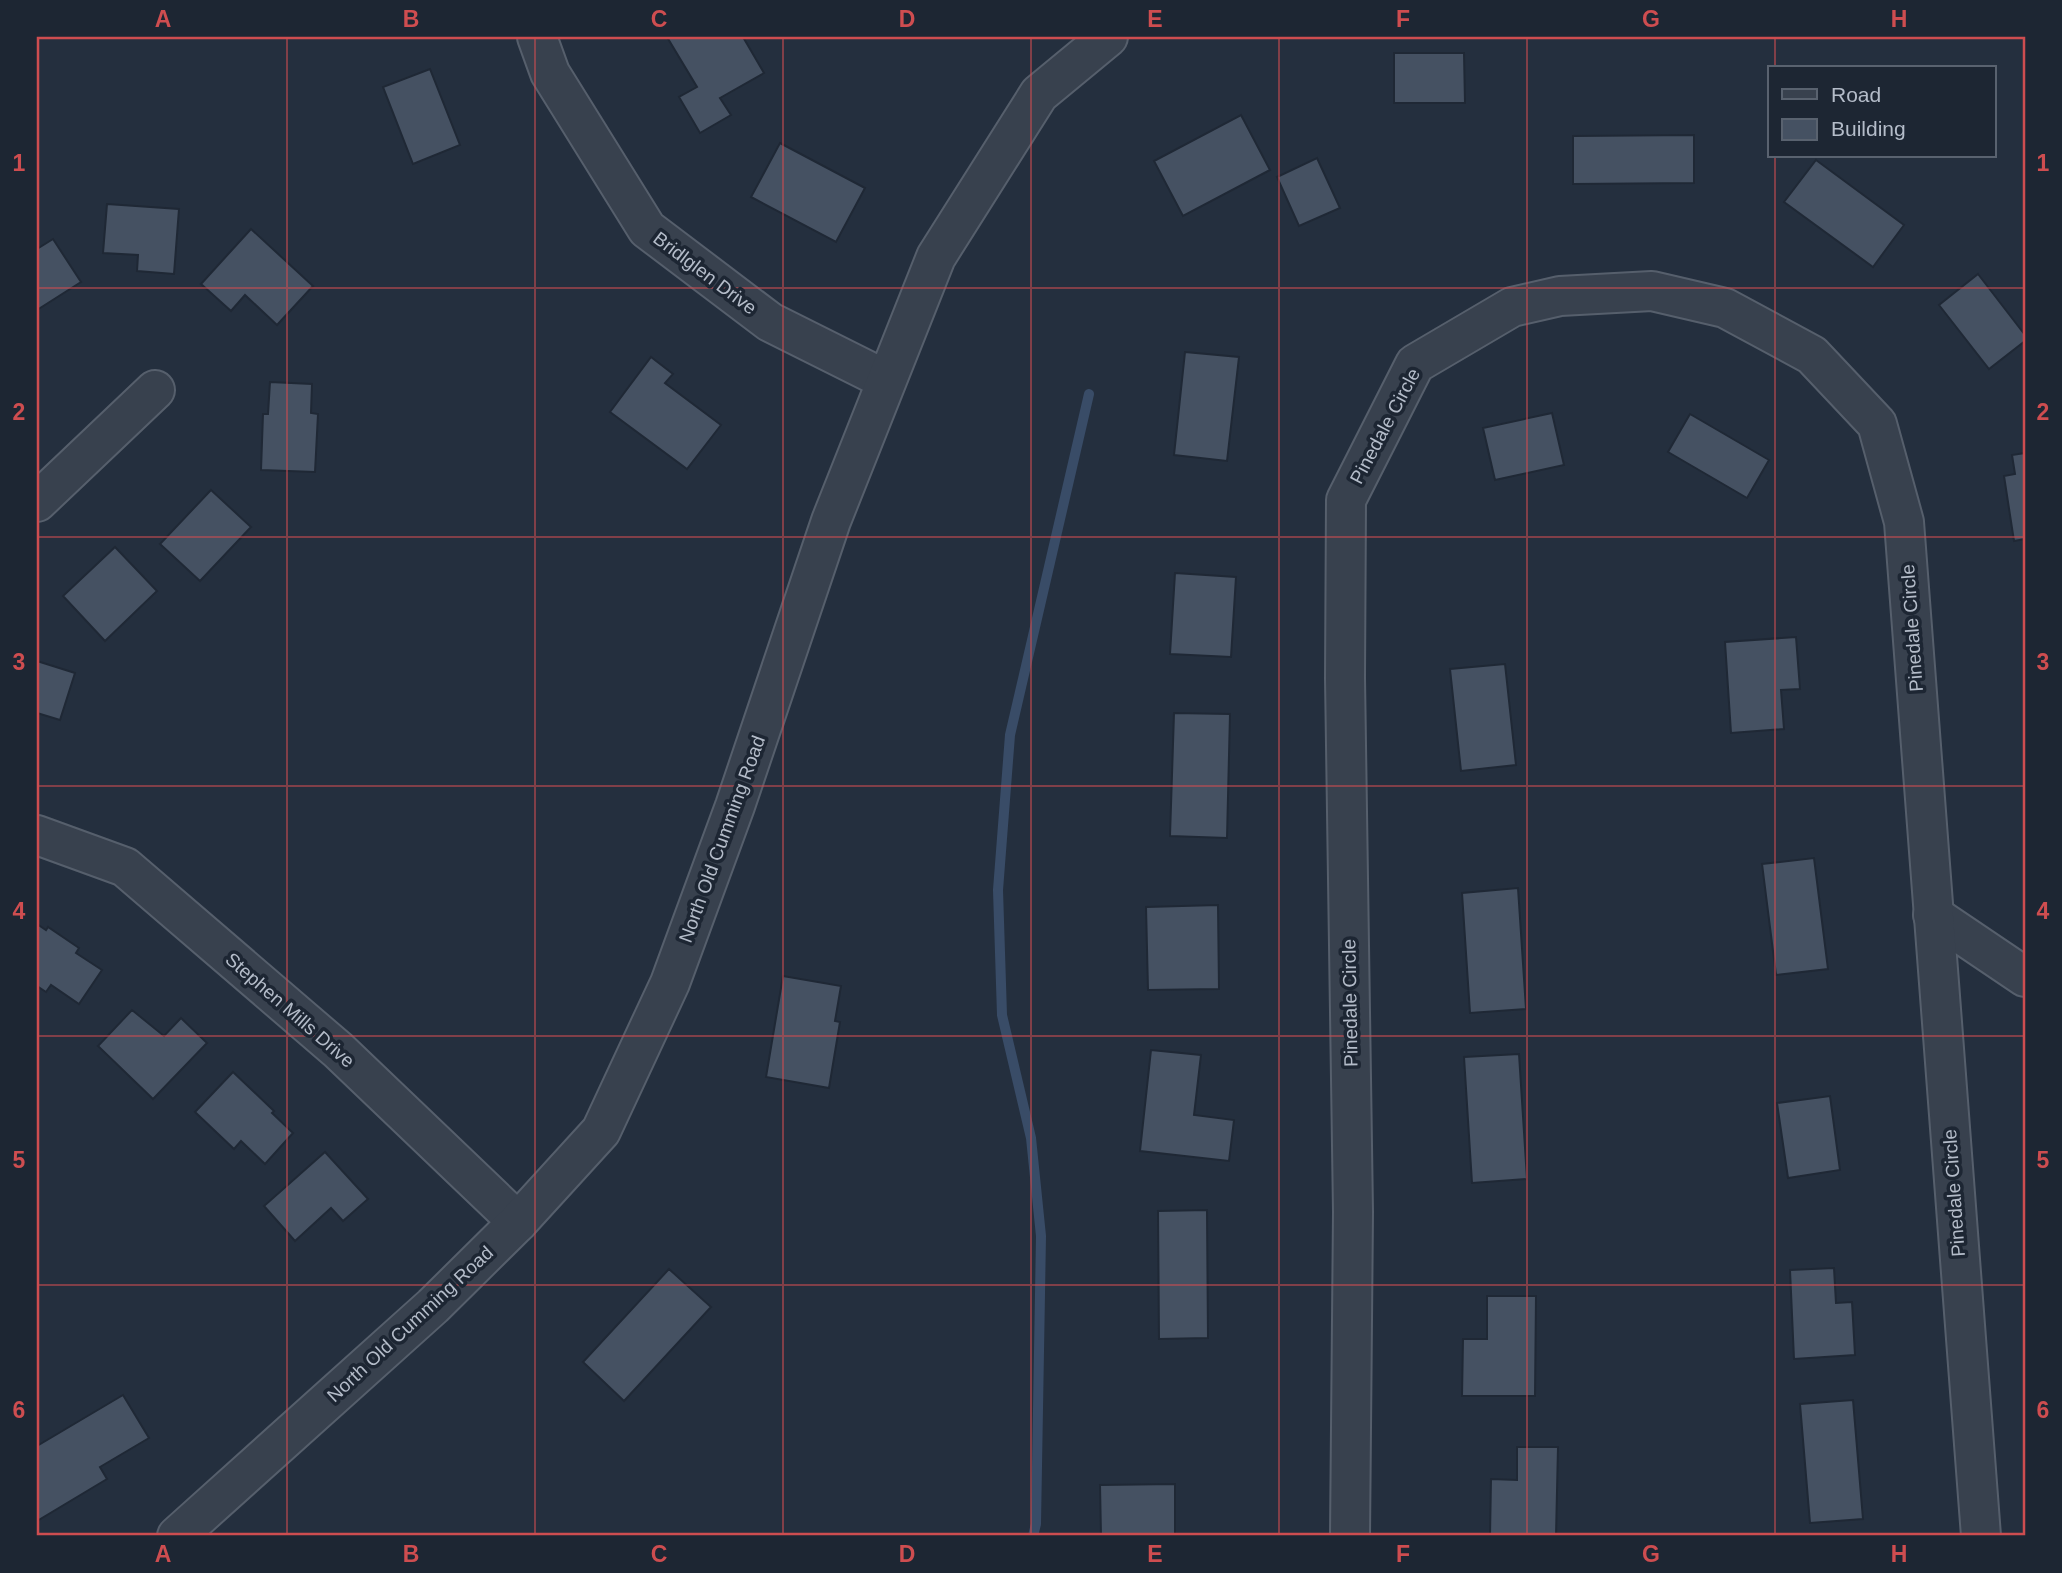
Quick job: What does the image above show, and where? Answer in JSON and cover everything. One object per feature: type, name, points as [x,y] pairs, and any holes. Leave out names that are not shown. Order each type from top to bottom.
[{"type":"street","name":"Bridlglen Drive","points":[[537,37],[550,74],[647,229],[771,322],[886,380]]},
{"type":"street","name":"North Old Cumming Road","points":[[177,1536],[433,1306],[518,1222],[601,1130],[670,983],[735,806],[831,521],[936,257],[1040,94],[1108,37]]},
{"type":"street","name":"Pinedale Circle","points":[[1350,1536],[1353,1212],[1345,678],[1346,500],[1415,364],[1512,307],[1560,296],[1653,291],[1725,308],[1812,355],[1877,424],[1904,522],[1981,1536]]},
{"type":"street","points":[[37,502],[155,390]]},
{"type":"street","name":"Stephen Mills Drive","points":[[37,835],[125,867],[338,1050],[518,1222]]},
{"type":"street","points":[[1933,915],[2025,978]]},
{"type":"building","points":[[667,37],[743,37],[764,73],[720,98],[731,115],[700,133],[679,97],[697,87]]},
{"type":"building","points":[[1394,53],[1464,53],[1465,103],[1394,103]]},
{"type":"building","points":[[430,69],[460,145],[413,164],[383,87]]},
{"type":"building","points":[[1241,115],[1270,170],[1183,216],[1154,161]]},
{"type":"building","points":[[1694,135],[1694,183],[1573,184],[1573,136]]},
{"type":"building","points":[[780,143],[865,188],[836,242],[751,197]]},
{"type":"building","points":[[1317,158],[1340,208],[1299,226],[1277,177]]},
{"type":"building","points":[[1816,160],[1904,225],[1873,267],[1784,202]]},
{"type":"building","points":[[107,204],[179,209],[174,274],[137,271],[138,255],[103,253]]},
{"type":"building","points":[[251,229],[313,286],[277,325],[245,295],[231,311],[201,284]]},
{"type":"building","points":[[53,239],[81,282],[37,310],[37,249]]},
{"type":"building","points":[[1978,274],[2025,335],[2025,341],[1989,369],[1939,305]]},
{"type":"building","points":[[1185,352],[1239,357],[1227,461],[1174,455]]},
{"type":"building","points":[[651,357],[673,374],[665,383],[721,425],[687,469],[610,412]]},
{"type":"building","points":[[270,382],[312,384],[311,413],[318,414],[315,472],[261,470],[263,414],[268,414]]},
{"type":"building","points":[[1552,413],[1564,465],[1495,480],[1483,428]]},
{"type":"building","points":[[1690,414],[1769,460],[1747,498],[1668,452]]},
{"type":"building","points":[[2025,453],[2025,539],[2014,541],[2004,476],[2015,474],[2012,455]]},
{"type":"building","points":[[211,490],[251,527],[200,581],[160,544]]},
{"type":"building","points":[[115,547],[157,591],[105,641],[63,596]]},
{"type":"building","points":[[1175,573],[1236,577],[1231,657],[1170,654]]},
{"type":"building","points":[[1796,637],[1800,689],[1781,690],[1784,729],[1731,733],[1725,642]]},
{"type":"building","points":[[37,661],[75,673],[60,720],[37,713]]},
{"type":"building","points":[[1505,664],[1516,765],[1461,771],[1450,669]]},
{"type":"building","points":[[1174,713],[1230,714],[1227,838],[1170,836]]},
{"type":"building","points":[[1814,858],[1828,969],[1776,975],[1762,864]]},
{"type":"building","points":[[1518,888],[1526,1009],[1470,1013],[1462,893]]},
{"type":"building","points":[[1218,905],[1219,989],[1148,990],[1146,907]]},
{"type":"building","points":[[37,924],[46,930],[48,927],[79,948],[76,953],[102,970],[79,1004],[51,985],[46,992],[37,986]]},
{"type":"building","points":[[783,976],[841,986],[835,1021],[840,1022],[829,1088],[766,1077]]},
{"type":"building","points":[[132,1010],[164,1036],[181,1018],[207,1043],[153,1099],[98,1046]]},
{"type":"building","points":[[1151,1050],[1201,1055],[1194,1115],[1234,1120],[1229,1161],[1140,1151]]},
{"type":"building","points":[[1519,1054],[1527,1179],[1472,1183],[1464,1057]]},
{"type":"building","points":[[233,1072],[293,1133],[265,1164],[241,1141],[234,1149],[195,1112]]},
{"type":"building","points":[[1830,1096],[1840,1170],[1788,1178],[1777,1103]]},
{"type":"building","points":[[325,1152],[368,1199],[343,1221],[331,1208],[295,1241],[264,1206]]},
{"type":"building","points":[[1207,1210],[1208,1338],[1159,1339],[1158,1211]]},
{"type":"building","points":[[1834,1268],[1836,1303],[1852,1302],[1855,1355],[1794,1359],[1790,1270]]},
{"type":"building","points":[[669,1269],[711,1307],[624,1401],[583,1362]]},
{"type":"building","points":[[1487,1296],[1536,1296],[1535,1396],[1462,1396],[1463,1339],[1487,1339]]},
{"type":"building","points":[[123,1395],[149,1438],[100,1467],[107,1479],[37,1521],[37,1446]]},
{"type":"building","points":[[1853,1400],[1863,1519],[1810,1523],[1800,1404]]},
{"type":"building","points":[[1517,1447],[1558,1447],[1556,1536],[1490,1536],[1491,1479],[1517,1480]]},
{"type":"building","points":[[1175,1484],[1175,1536],[1101,1536],[1100,1485]]},
{"type":"waterway","points":[[1033,1536],[1036,1524],[1041,1236],[1031,1138],[1002,1015],[998,890],[1010,735],[1089,394]]}]
